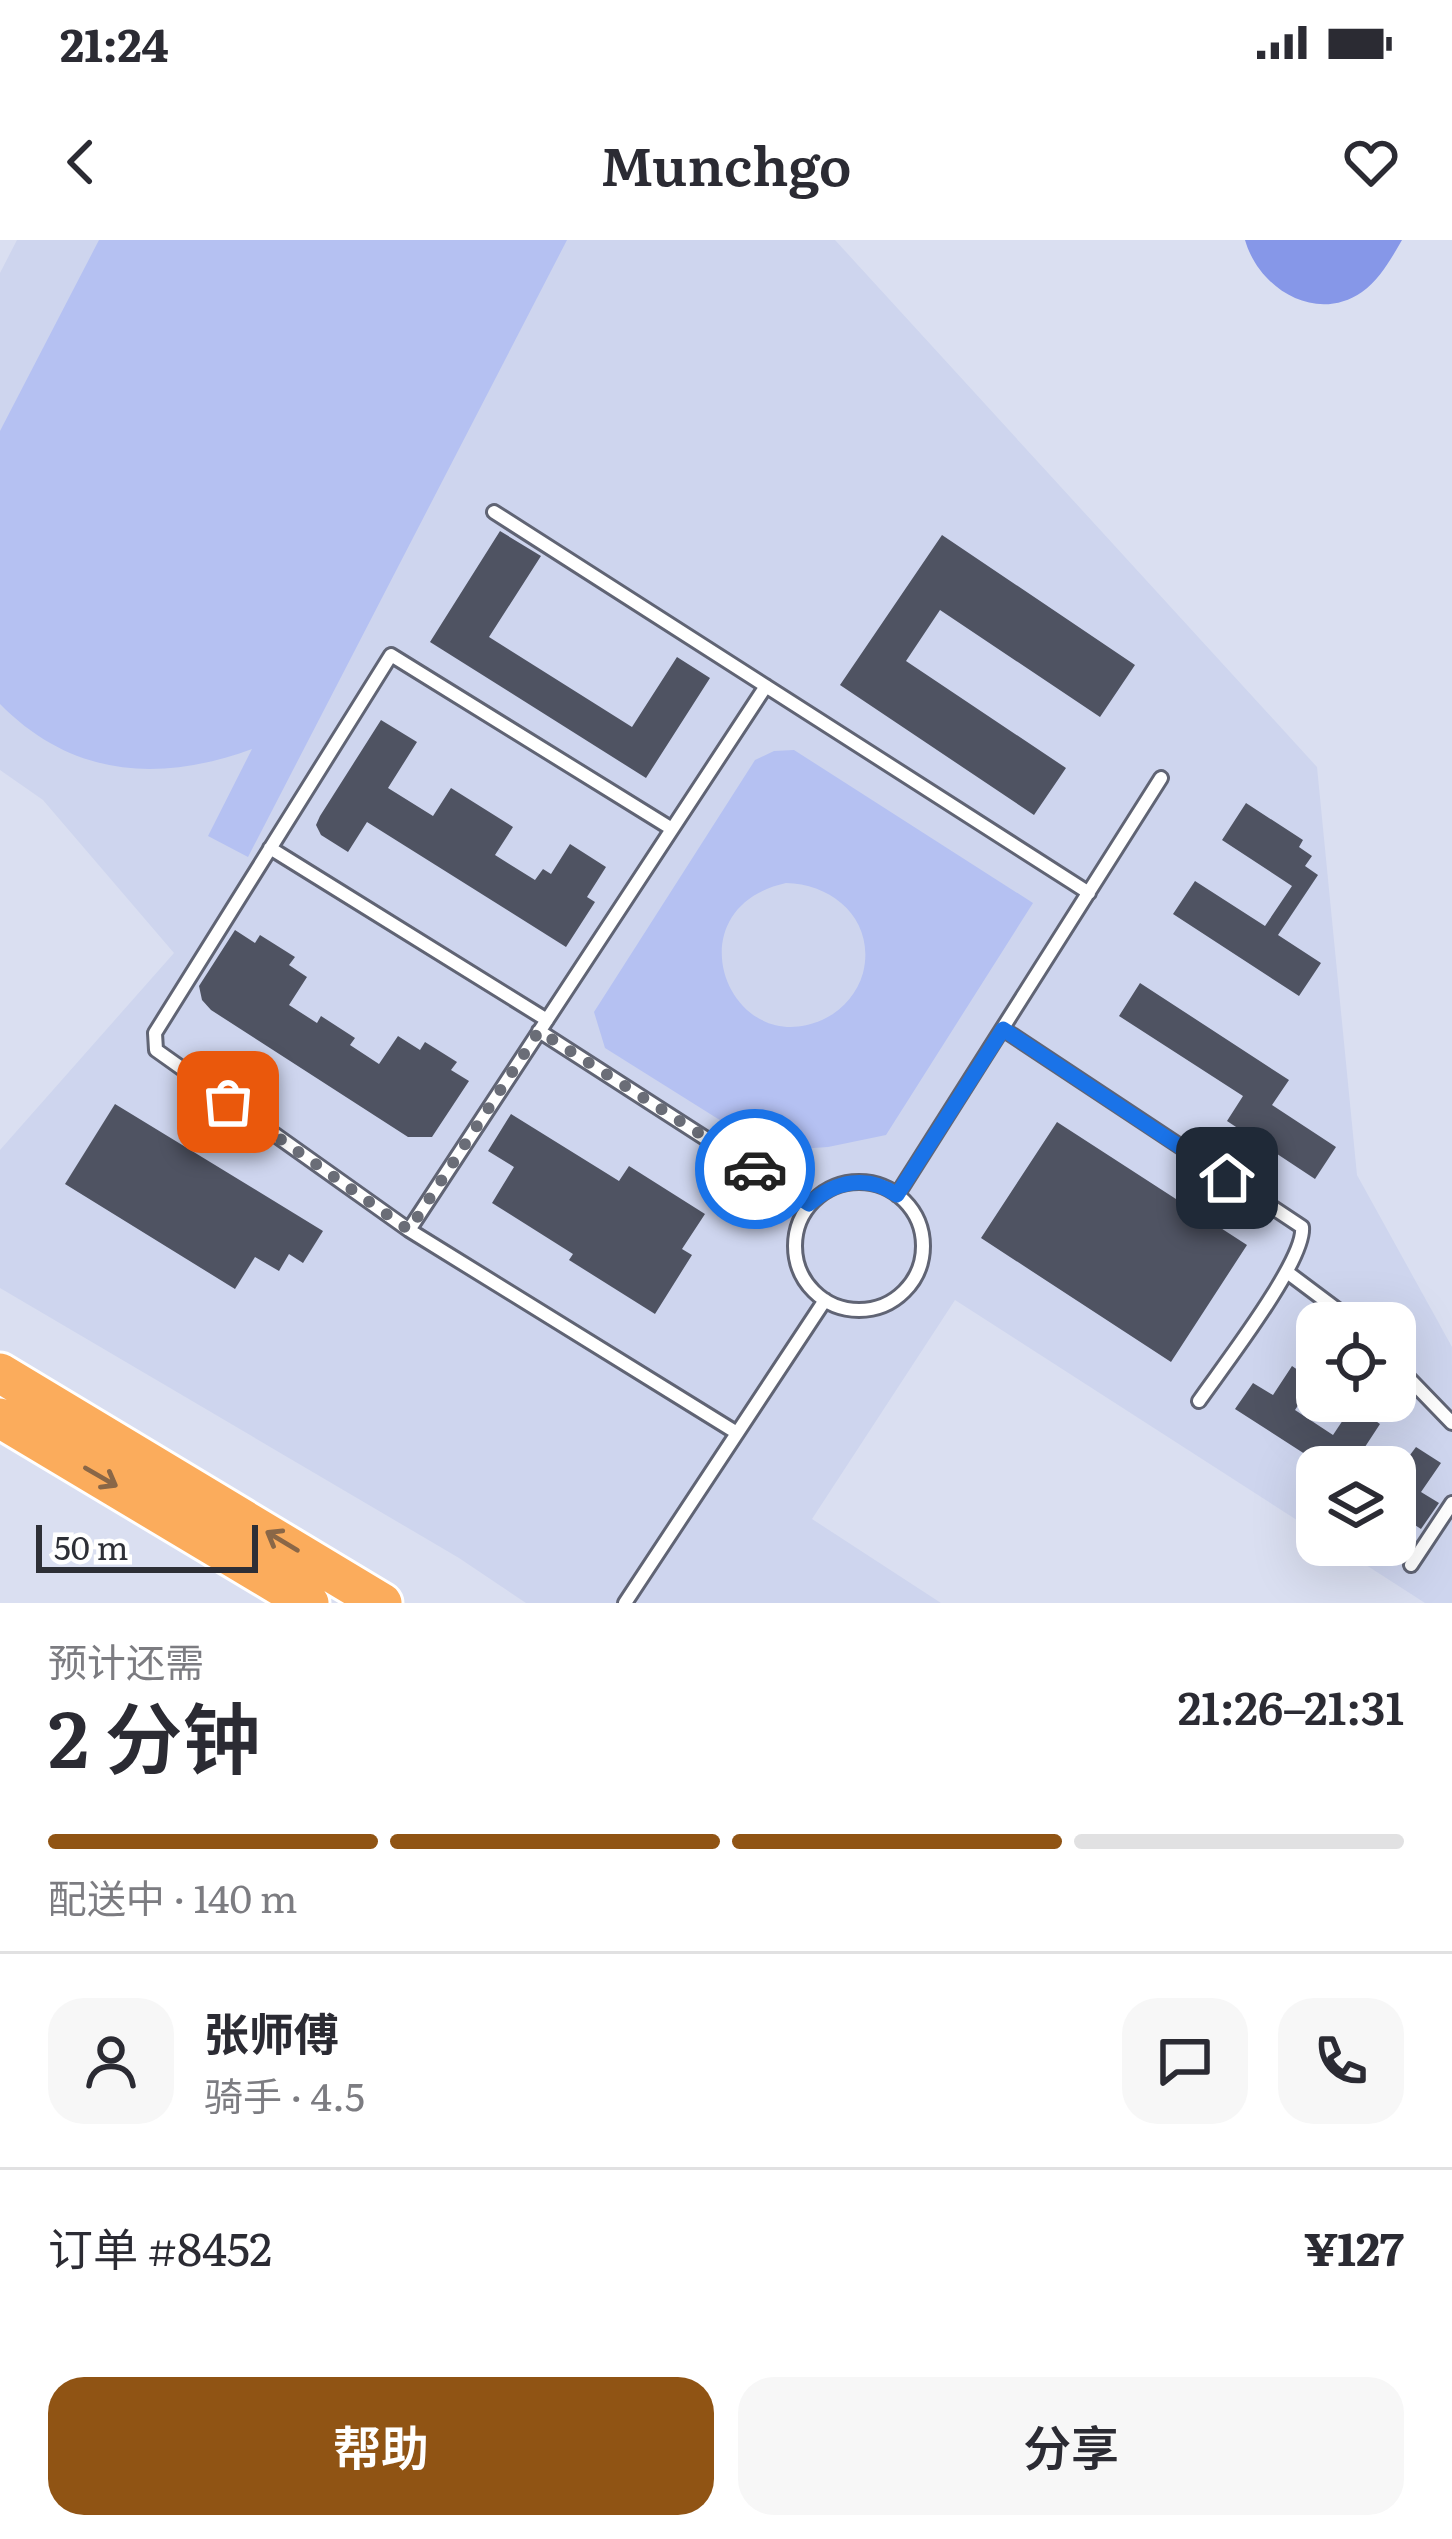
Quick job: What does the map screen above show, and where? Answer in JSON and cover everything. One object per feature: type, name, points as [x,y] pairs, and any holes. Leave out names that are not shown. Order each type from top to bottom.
[{"type":"highway","points":[[0,1373],[382,1603]]},
{"type":"highway","points":[[0,1418],[309,1603]]},
{"type":"lane","points":[[494,512],[1089,892]]},
{"type":"lane","points":[[672,829],[391,655],[155,1033],[156,1050],[409,1230],[737,1433]]},
{"type":"lane","points":[[409,1230],[766,686]]},
{"type":"lane","points":[[897,1195],[1161,778]]},
{"type":"lane","points":[[271,848],[809,1204]]},
{"type":"lane","points":[[1003,1029],[1302,1227],[1303,1243],[1287,1272],[1199,1401]]},
{"type":"lane","points":[[856,1182],[897,1195],[916,1216],[922,1232],[919,1268],[911,1283],[900,1295],[871,1309],[855,1310],[825,1300],[803,1277],[794,1247],[809,1204],[838,1185],[856,1182]]},
{"type":"lane","points":[[1287,1272],[1327,1302]]},
{"type":"lane","points":[[626,1603],[825,1300]]},
{"type":"lane","points":[[1416,1386],[1452,1423]]},
{"type":"lane","points":[[1416,1557],[1452,1503]]},
{"type":"shaded area","points":[[17,240],[835,240],[1317,767],[1357,1175],[1452,1347],[1452,1603],[1425,1603],[1368,1566],[1416,1566],[1416,1446],[1296,1446],[1296,1519],[955,1300],[812,1519],[941,1603],[526,1603],[459,1558],[0,1288],[0,1150],[174,953],[43,800],[0,770],[0,273]]},
{"type":"shaded area","points":[[99,240],[567,240],[248,857],[208,836],[252,749],[184,767],[118,767],[57,747],[0,704],[0,431]]},
{"type":"shaded area","points":[[794,750],[1033,903],[886,1135],[828,1147],[769,1151],[605,1048],[594,1012],[755,760],[774,751]],"holes":[[[786,883],[835,898],[857,922],[863,937],[863,973],[842,1007],[822,1020],[789,1027],[761,1020],[739,1002],[726,977],[722,949],[730,921],[750,898]]]},
{"type":"water","points":[[1245,240],[1402,240],[1368,287],[1344,301],[1326,304],[1308,303],[1276,286],[1252,258]]},
{"type":"building","points":[[500,531],[541,556],[489,637],[632,727],[677,657],[710,678],[646,778],[430,642]]},
{"type":"building","points":[[942,535],[1135,665],[1100,717],[940,610],[906,661],[1066,768],[1034,815],[840,685]]},
{"type":"building","points":[[381,720],[417,742],[388,788],[433,816],[451,788],[513,827],[495,855],[535,880],[543,869],[551,874],[570,844],[606,867],[587,897],[595,902],[566,947],[367,822],[348,852],[321,835],[316,825],[320,816]]},
{"type":"building","points":[[1246,803],[1303,840],[1299,847],[1312,856],[1305,866],[1318,875],[1278,935],[1321,963],[1299,996],[1173,914],[1195,881],[1265,926],[1292,886],[1222,840]]},
{"type":"building","points":[[235,930],[255,943],[260,935],[295,957],[289,965],[307,977],[289,1005],[317,1023],[321,1016],[355,1038],[350,1045],[379,1064],[398,1036],[420,1050],[425,1042],[457,1062],[451,1070],[469,1081],[432,1137],[408,1137],[211,1010],[199,986]]},
{"type":"building","points":[[1140,983],[1289,1080],[1272,1105],[1336,1147],[1315,1179],[1227,1121],[1243,1096],[1119,1016]]},
{"type":"building","points":[[115,1104],[323,1231],[303,1263],[289,1254],[279,1271],[255,1257],[235,1289],[65,1184]]},
{"type":"building","points":[[511,1114],[619,1181],[629,1166],[705,1214],[682,1249],[692,1255],[655,1314],[569,1260],[573,1254],[492,1203],[514,1167],[488,1151]]},
{"type":"building","points":[[1057,1122],[1247,1245],[1171,1362],[981,1238]]},
{"type":"building","points":[[1292,1366],[1296,1369],[1296,1422],[1313,1422],[1333,1435],[1342,1422],[1380,1424],[1366,1446],[1296,1448],[1235,1409],[1253,1383],[1273,1395]]},
{"type":"building","points":[[1416,1447],[1441,1463],[1421,1492],[1439,1503],[1421,1529],[1416,1526]]},
{"type":"way so far","points":[[228,1102],[409,1230],[539,1031],[755,1169]]},
{"type":"route","points":[[755,1169],[809,1204],[823,1192],[856,1182],[897,1195],[1003,1029],[1227,1178]]}]
